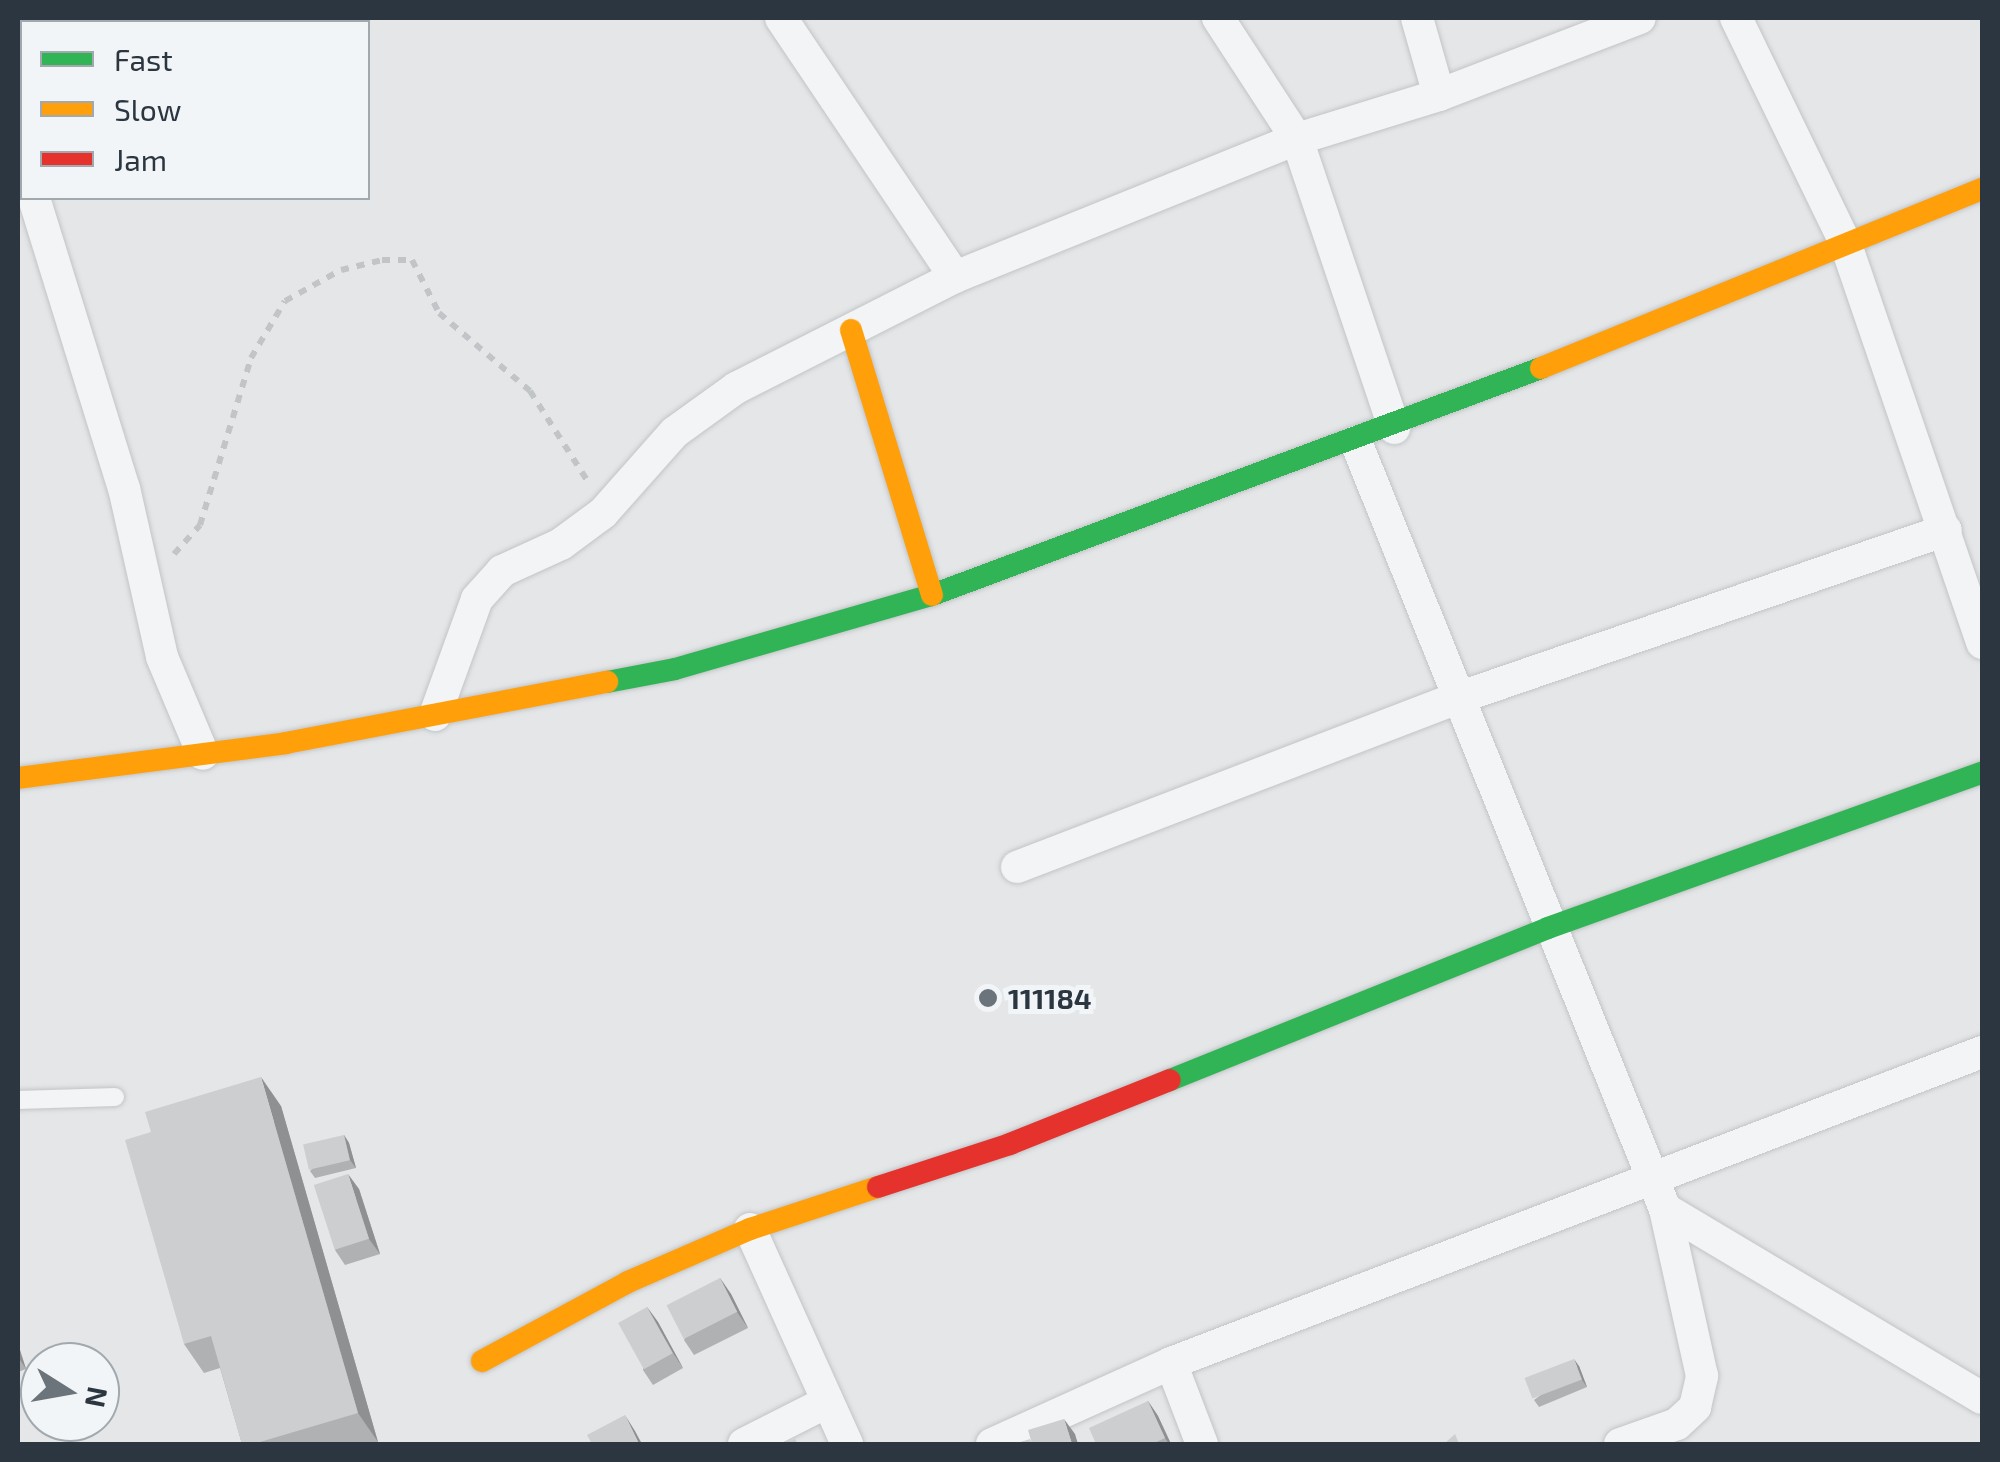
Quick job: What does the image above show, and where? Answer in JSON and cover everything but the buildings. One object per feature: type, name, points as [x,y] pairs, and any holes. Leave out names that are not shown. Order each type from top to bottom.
[{"type":"street","points":[[781,18],[955,277]]},
{"type":"street","points":[[1218,18],[1297,140],[1394,428]]},
{"type":"street","points":[[1416,18],[1439,95]]},
{"type":"street","points":[[435,715],[478,599],[512,564],[561,544],[603,513],[675,432],[736,388],[955,277],[1297,140],[1439,95],[1640,18]]},
{"type":"street","points":[[1736,18],[1845,242],[1982,642]]},
{"type":"street","points":[[18,778],[203,754],[675,669],[932,595],[1394,428],[1982,188]]},
{"type":"street","points":[[35,200],[148,578],[162,657],[203,754]]},
{"type":"street","points":[[851,330],[932,595]]},
{"type":"street","points":[[1356,442],[1455,699],[1666,1209],[1702,1376],[1695,1407],[1677,1424],[1620,1444]]},
{"type":"street","points":[[1017,867],[1455,699],[1946,530]]},
{"type":"street","points":[[482,1361],[628,1282],[750,1229],[1010,1144],[1548,928],[1982,773]]},
{"type":"street","points":[[992,1444],[1172,1362],[1652,1174],[1982,1052]]},
{"type":"street","points":[[1666,1209],[1982,1398]]},
{"type":"street","points":[[750,1229],[846,1444]]},
{"type":"street","points":[[1172,1362],[1202,1444]]},
{"type":"street","points":[[744,1444],[828,1402]]},
{"type":"lane","points":[[18,1100],[115,1097]]},
{"type":"path","points":[[148,578],[200,525],[250,358],[285,300],[341,270],[382,260],[412,260],[439,313],[530,390],[603,513]]},
{"type":"traffic: fast","points":[[607,682],[675,669],[932,595],[1541,368]]},
{"type":"traffic: fast","points":[[1170,1080],[1548,928],[1982,773]]},
{"type":"traffic: slow","points":[[1541,368],[1982,189]]},
{"type":"traffic: slow","points":[[851,330],[932,595]]},
{"type":"traffic: slow","points":[[18,778],[286,743],[607,682]]},
{"type":"traffic: slow","points":[[482,1361],[628,1282],[750,1229],[878,1187]]},
{"type":"traffic: jam","points":[[878,1187],[1010,1144],[1170,1080]]},
{"type":"place","name":"111184","points":[[988,998]]}]
